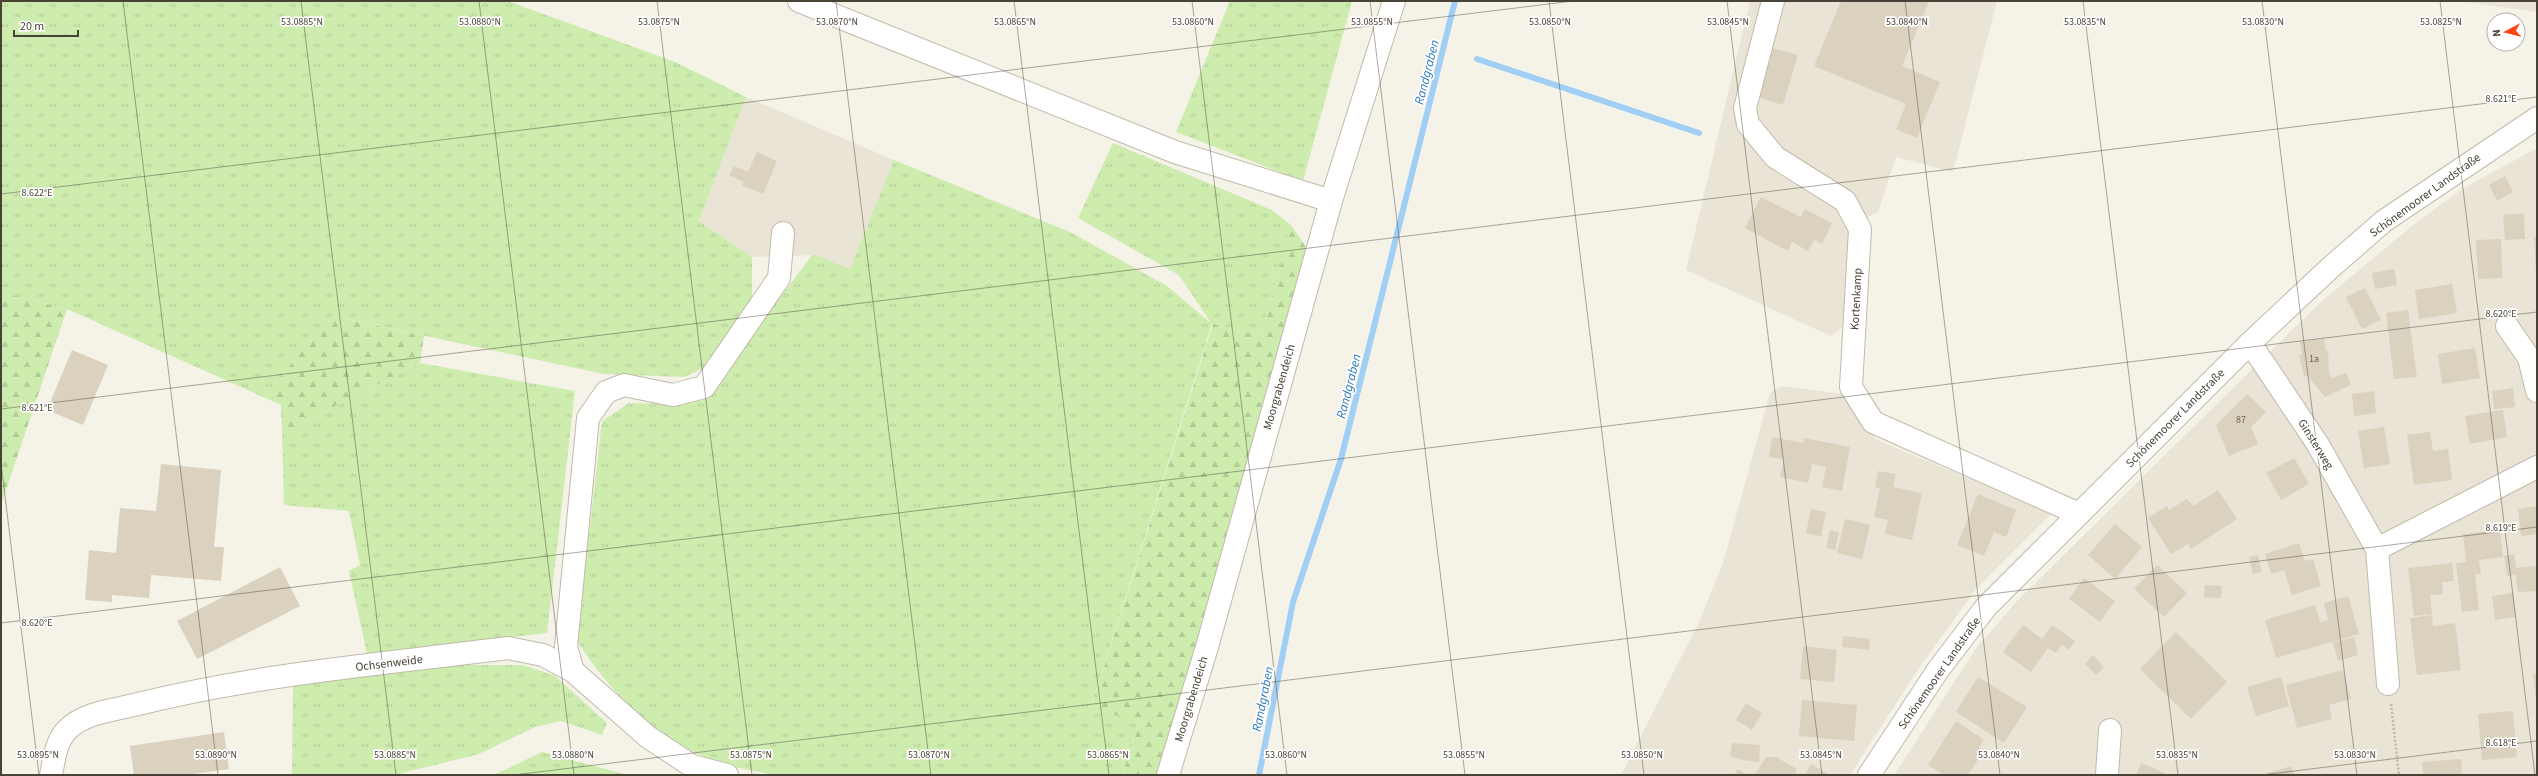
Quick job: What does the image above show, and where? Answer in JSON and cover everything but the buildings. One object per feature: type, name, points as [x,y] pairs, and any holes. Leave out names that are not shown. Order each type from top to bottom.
[{"type":"street","points":[[799,1],[1175,152],[1331,201]]},
{"type":"street","name":"Moorgrabendeich","points":[[1168,775],[1207,647],[1331,201],[1394,1]]},
{"type":"street","name":"Kortenkamp","points":[[1773,1],[1745,108],[1748,124],[1775,157],[1845,201],[1860,228],[1851,387],[1873,422],[2079,514]]},
{"type":"street","name":"Schönemoorer Landstraße","points":[[1869,775],[1938,670],[1986,606],[2250,343],[2330,268],[2384,221],[2537,118]]},
{"type":"street","points":[[573,671],[566,647],[588,418],[606,392],[624,386],[672,394],[704,387],[780,278],[783,233]]},
{"type":"street","points":[[2507,326],[2529,358],[2537,391]]},
{"type":"street","name":"Ginsterweg","points":[[2250,343],[2317,443],[2377,549],[2388,684]]},
{"type":"street","points":[[2377,549],[2537,467]]},
{"type":"street","name":"Ochsenweide","points":[[51,775],[56,750],[67,730],[89,716],[160,698],[252,680],[508,648],[543,655],[573,671],[648,737],[692,766],[727,775]]},
{"type":"street","points":[[2108,775],[2110,730]]},
{"type":"path","points":[[2388,684],[2399,775]]},
{"type":"shaded area","points":[[1750,1],[1997,1],[1953,172],[1896,157],[1878,212],[1853,224],[1842,328],[1831,336],[1686,270]]},
{"type":"shaded area","points":[[2459,1],[2537,1],[2537,12]]},
{"type":"shaded area","points":[[746,97],[894,160],[850,269],[813,255],[752,257],[699,221]]},
{"type":"shaded area","points":[[2537,148],[2537,775],[1894,775],[1977,647],[2017,601],[2323,300],[2412,226],[2462,189]]},
{"type":"shaded area","points":[[1782,386],[1844,394],[1877,440],[2052,513],[1976,589],[1919,668],[1850,775],[1621,775],[1699,622],[1723,563],[1770,393]]},
{"type":"green space","points":[[1,1],[508,1],[675,62],[746,97],[699,221],[752,257],[752,299],[708,366],[684,377],[604,374],[332,316],[263,397],[67,309],[1,292]]},
{"type":"green space","points":[[1230,1],[1352,1],[1303,181],[1176,132]]},
{"type":"green space","points":[[1113,143],[1272,210],[1291,225],[1261,336],[1212,324],[1091,707],[1139,721],[1122,775],[768,774],[724,764],[696,753],[675,742],[638,714],[605,679],[590,661],[577,641],[602,421],[629,403],[678,404],[703,400],[813,254],[850,269],[894,160],[1070,232],[1167,286],[1211,323],[1179,275],[1078,218]]},
{"type":"green space","points":[[1291,225],[1308,250],[1300,296],[1158,775],[1122,775],[1139,722],[1091,708],[1213,324],[1261,336]]},
{"type":"green space","points":[[1,292],[67,309],[1,505]]},
{"type":"green space","points":[[332,316],[424,336],[420,363],[282,433],[281,405],[263,397]]},
{"type":"green space","points":[[420,363],[575,391],[547,633],[367,654],[349,571],[360,565],[349,511],[284,505],[282,433]]},
{"type":"green space","points":[[458,665],[522,665],[554,675],[607,723],[602,735],[561,721],[535,727],[479,754],[394,775],[292,775],[293,685]]},
{"type":"green space","points":[[542,752],[624,774],[629,775],[494,775]]},
{"type":"waterway","name":"Randgraben","points":[[1259,775],[1293,602],[1341,459],[1455,1]]},
{"type":"waterway","points":[[1477,59],[1699,133]]}]
